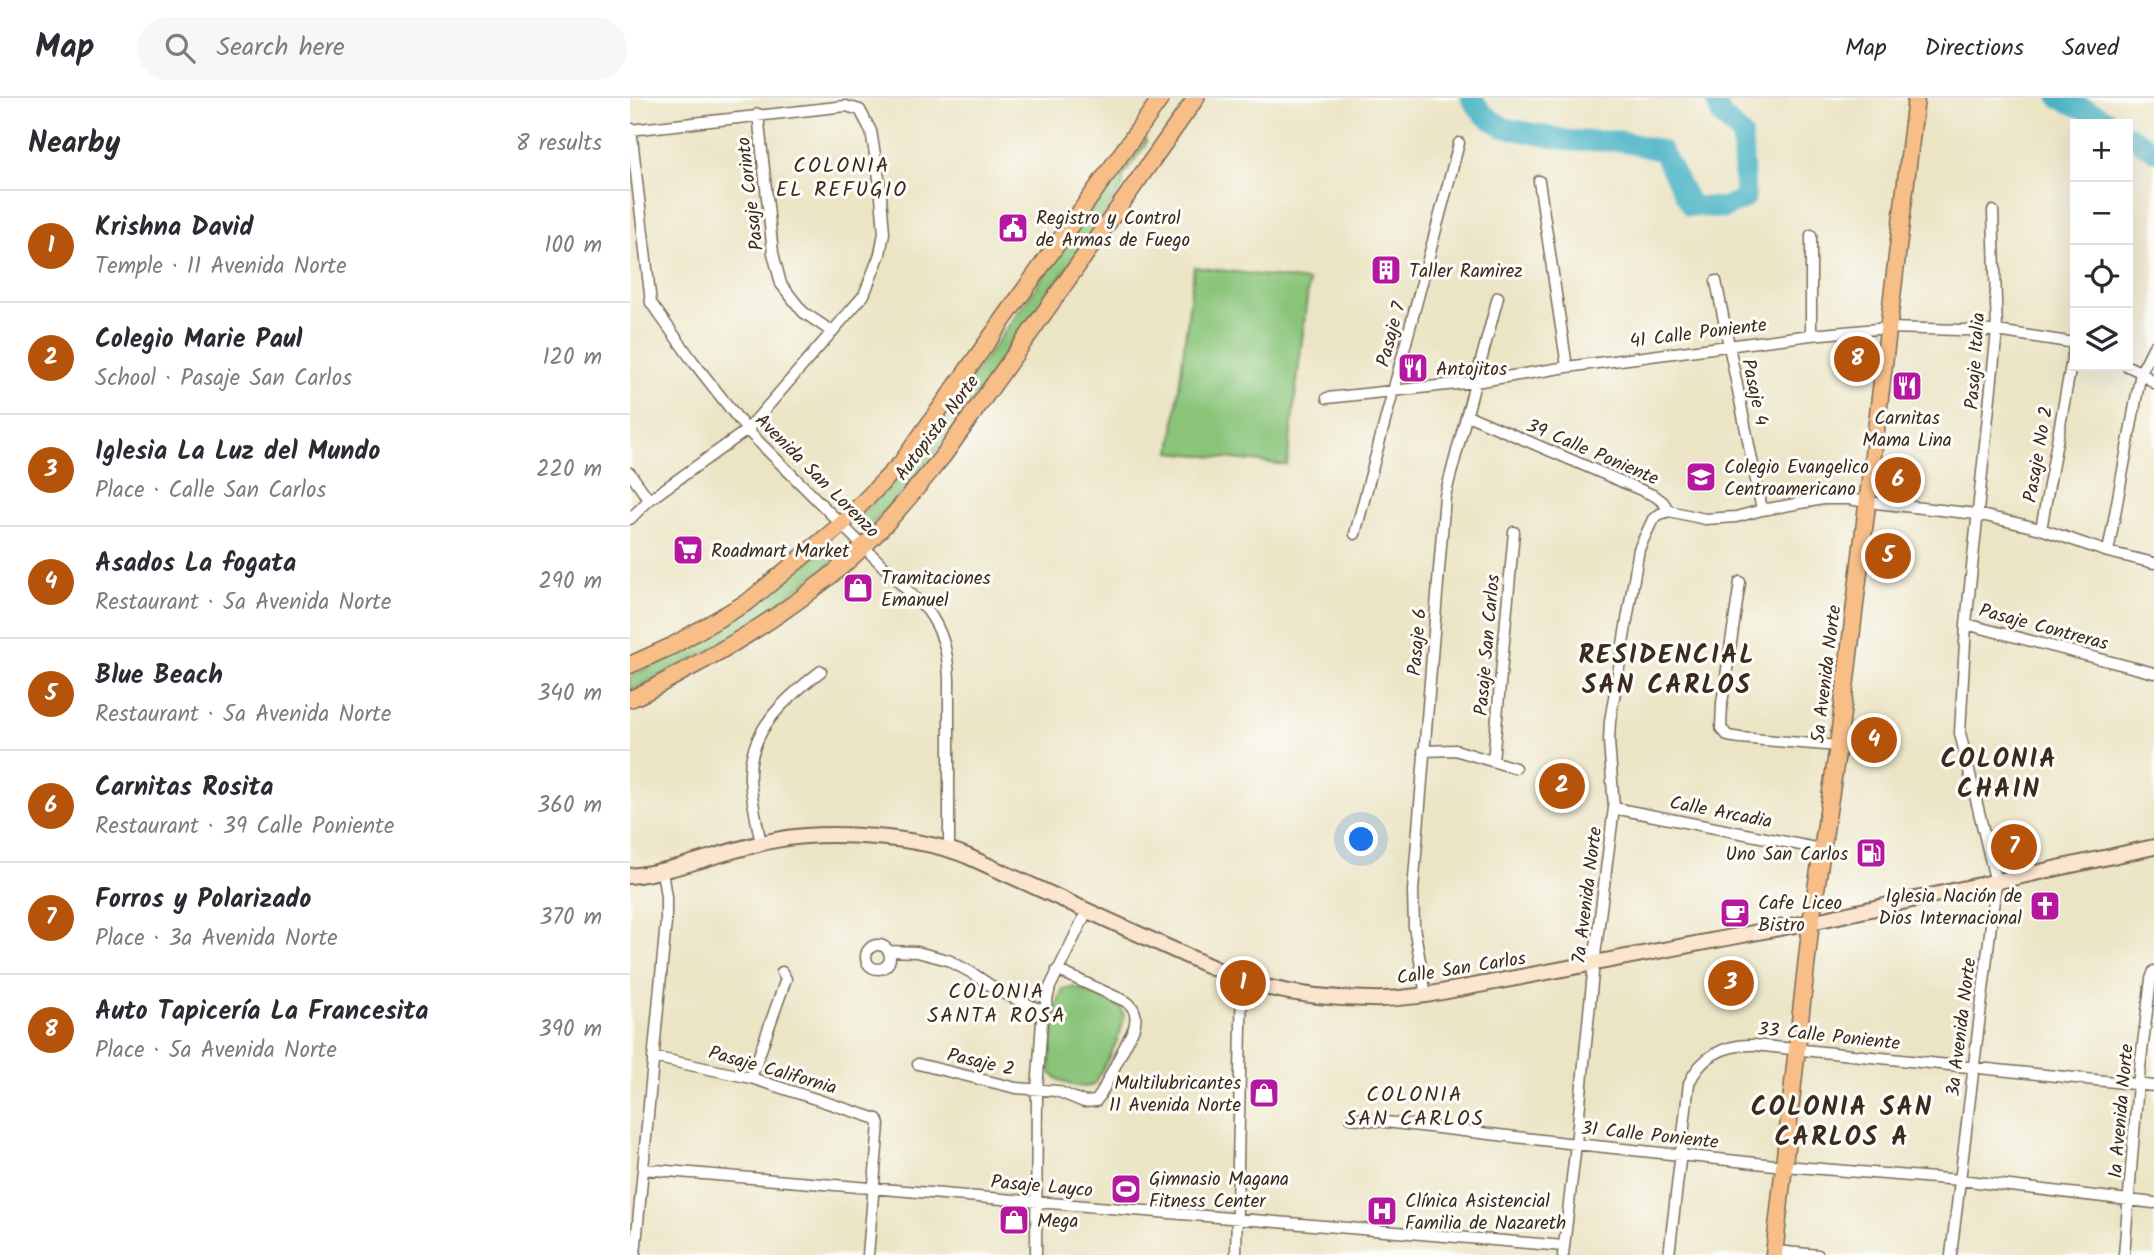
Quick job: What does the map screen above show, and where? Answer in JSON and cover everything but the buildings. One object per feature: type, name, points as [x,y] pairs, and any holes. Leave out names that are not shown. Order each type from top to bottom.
[{"type":"main road","points":[[1162,98],[1166,106],[1174,110],[1185,108],[1194,101]]},
{"type":"main road","name":"Autopista Norte","points":[[630,665],[672,646],[749,601],[842,524],[902,462],[1162,98]]},
{"type":"main road","name":"5a Avenida Norte","points":[[1774,1253],[1811,922],[1838,746],[1916,98]]},
{"type":"main road","name":"Autopista Norte","points":[[630,699],[703,661],[762,625],[818,585],[864,546],[899,509],[943,456],[1194,101]]},
{"type":"main road","points":[[1131,190],[1131,174],[1153,139],[1151,133],[1145,131],[1134,137]]},
{"type":"street","points":[[630,130],[846,106],[860,110],[872,131],[884,233],[880,254],[864,295],[747,430],[649,500],[630,519]]},
{"type":"street","name":"Pasaje Corinto","points":[[758,114],[773,253],[781,284],[803,312],[831,331]]},
{"type":"street","name":"Avenida San Lorenzo","points":[[630,130],[651,303],[747,430],[927,610],[937,624],[944,642],[949,679],[949,848]]},
{"type":"street","name":"Pasaje 7","points":[[1355,534],[1459,143]]},
{"type":"street","points":[[1539,181],[1567,367]]},
{"type":"street","name":"Pasaje Italia","points":[[1977,514],[1997,331],[1993,211]]},
{"type":"street","points":[[1811,235],[1811,335]]},
{"type":"street","name":"Pasaje 4","points":[[1716,281],[1762,510]]},
{"type":"street","name":"Pasaje 6","points":[[1426,995],[1414,927],[1413,891],[1445,496],[1498,297]]},
{"type":"street","name":"41 Calle Poniente","points":[[1327,398],[1475,382],[1567,367],[1811,335],[1888,328],[1997,331],[2070,342]]},
{"type":"street","points":[[2108,552],[2141,372],[2154,346]]},
{"type":"street","points":[[2133,369],[2154,383]]},
{"type":"street","name":"Pasaje No 2","points":[[2041,529],[2070,370]]},
{"type":"street","name":"39 Calle Poniente","points":[[1466,415],[1656,496],[1669,511],[1705,519],[1736,517],[1823,499],[1849,499],[1977,514],[2041,529],[2108,552],[2154,564]]},
{"type":"street","points":[[630,473],[649,500]]},
{"type":"street","name":"7a Avenida Norte","points":[[1564,1250],[1594,963],[1614,808],[1610,721],[1639,549],[1653,519],[1669,511]]},
{"type":"street","name":"3a Avenida Norte","points":[[1951,1255],[1996,883],[1960,733],[1966,624],[1977,514]]},
{"type":"street","name":"Pasaje San Carlos","points":[[1493,761],[1514,532]]},
{"type":"street","points":[[1740,582],[1722,704],[1721,728],[1728,736],[1740,738],[1838,746]]},
{"type":"street","name":"Pasaje Contreras","points":[[1966,624],[2154,673]]},
{"type":"street","points":[[761,844],[750,779],[752,753],[768,720],[787,698],[821,671]]},
{"type":"street","points":[[1423,751],[1455,750],[1515,768]]},
{"type":"street","name":"Calle Arcadia","points":[[1614,808],[1821,849]]},
{"type":"street","name":"Calle San Carlos","points":[[630,876],[662,871],[776,839],[835,834],[949,848],[1242,981],[1265,988],[1373,999],[1426,995],[1811,922],[2154,848]]},
{"type":"street","points":[[635,1255],[666,922],[662,871]]},
{"type":"street","points":[[1036,1255],[1037,1090],[1043,1011],[1058,970],[1087,911]]},
{"type":"street","points":[[888,951],[917,952],[948,961],[1000,992],[1043,1011]]},
{"type":"street","name":"Pasaje 2","points":[[918,1064],[1016,1088],[1057,1091],[1084,1102],[1096,1101],[1135,1023],[1134,1008],[1127,1002],[1058,970]]},
{"type":"street","name":"1a Avenida Norte","points":[[2124,1255],[2138,1084],[2154,971]]},
{"type":"street","points":[[751,1078],[786,979],[782,972]]},
{"type":"street","points":[[1236,1255],[1242,981]]},
{"type":"street","name":"33 Calle Poniente","points":[[1669,1255],[1689,1083],[1701,1063],[1713,1054],[1732,1046],[1746,1045],[2154,1086]]},
{"type":"street","name":"Pasaje California","points":[[653,1057],[751,1078],[873,1116],[879,1124],[874,1188]]},
{"type":"street","name":"31 Calle Poniente","points":[[1351,1118],[1784,1166],[1960,1180],[2154,1203]]},
{"type":"street","name":"Pasaje Layco","points":[[643,1170],[1564,1250]]},
{"type":"street","points":[[868,1255],[874,1188]]},
{"type":"street","points":[[1774,1253],[1818,1255]]},
{"type":"green space","points":[[1142,138],[1146,140],[1145,145],[1123,177],[1123,186],[938,449],[918,475],[869,527],[861,530],[857,520],[896,479],[938,425]]},
{"type":"green space","points":[[1194,267],[1309,281],[1287,465],[1171,452]]},
{"type":"green space","points":[[829,546],[839,549],[837,559],[750,624],[712,649],[630,691],[630,677],[733,618]]},
{"type":"green space","points":[[1073,987],[1119,1006],[1124,1016],[1119,1036],[1108,1059],[1094,1085],[1089,1086],[1064,1082],[1050,1071],[1056,1009],[1063,989]]},
{"type":"waterway","points":[[1471,98],[1484,115],[1505,128],[1571,141],[1621,141],[1662,151],[1691,206],[1724,208],[1745,198],[1742,135],[1721,115],[1715,98]]},
{"type":"waterway","points":[[2059,98],[2104,119]]},
{"type":"waterway","points":[[2133,138],[2154,151]]},
{"type":"place","name":"Registro y Control de Armas de Fuego","points":[[1013,228]]},
{"type":"place","name":"Taller Ramirez","points":[[1386,270]]},
{"type":"place","name":"Auto Tapicería La Francesita","points":[[1857,359]]},
{"type":"place","name":"Antojitos","points":[[1413,368]]},
{"type":"place","name":"Carnitas Mama Lina","points":[[1907,386]]},
{"type":"place","name":"Colegio Evangelico Centroamericano","points":[[1701,477]]},
{"type":"place","name":"Carnitas Rosita","points":[[1898,480]]},
{"type":"place","name":"Roadmart Market","points":[[688,550]]},
{"type":"place","name":"Blue Beach","points":[[1888,556]]},
{"type":"place","name":"Tramitaciones Emanuel","points":[[858,588]]},
{"type":"place","name":"Asados La fogata","points":[[1874,740]]},
{"type":"place","name":"Colegio Marie Paul","points":[[1562,786]]},
{"type":"place","name":"Forros y Polarizado","points":[[2014,847]]},
{"type":"place","name":"Uno San Carlos","points":[[1871,853]]},
{"type":"place","name":"Iglesia Nación de Dios Internacional","points":[[2045,906]]},
{"type":"place","name":"Cafe Liceo Bistro","points":[[1735,913]]},
{"type":"place","name":"Krishna David","points":[[1243,983]]},
{"type":"place","name":"Iglesia La Luz del Mundo","points":[[1731,983]]},
{"type":"place","name":"Multilubricantes 11 Avenida Norte","points":[[1264,1093]]},
{"type":"place","name":"Gimnasio Magana Fitness Center","points":[[1126,1189]]},
{"type":"place","name":"Clínica Asistencial Familia de Nazareth","points":[[1382,1211]]},
{"type":"place","name":"Mega","points":[[1014,1220]]},
{"type":"district","name":"COLONIA EL REFUGIO","points":[[842,177]]},
{"type":"district","name":"RESIDENCIAL SAN CARLOS","points":[[1667,669]]},
{"type":"district","name":"COLONIA CHAIN","points":[[1999,773]]},
{"type":"district","name":"COLONIA SANTA ROSA","points":[[997,1003]]},
{"type":"district","name":"COLONIA SAN CARLOS","points":[[1415,1106]]},
{"type":"district","name":"COLONIA SAN CARLOS A","points":[[1842,1121]]}]
